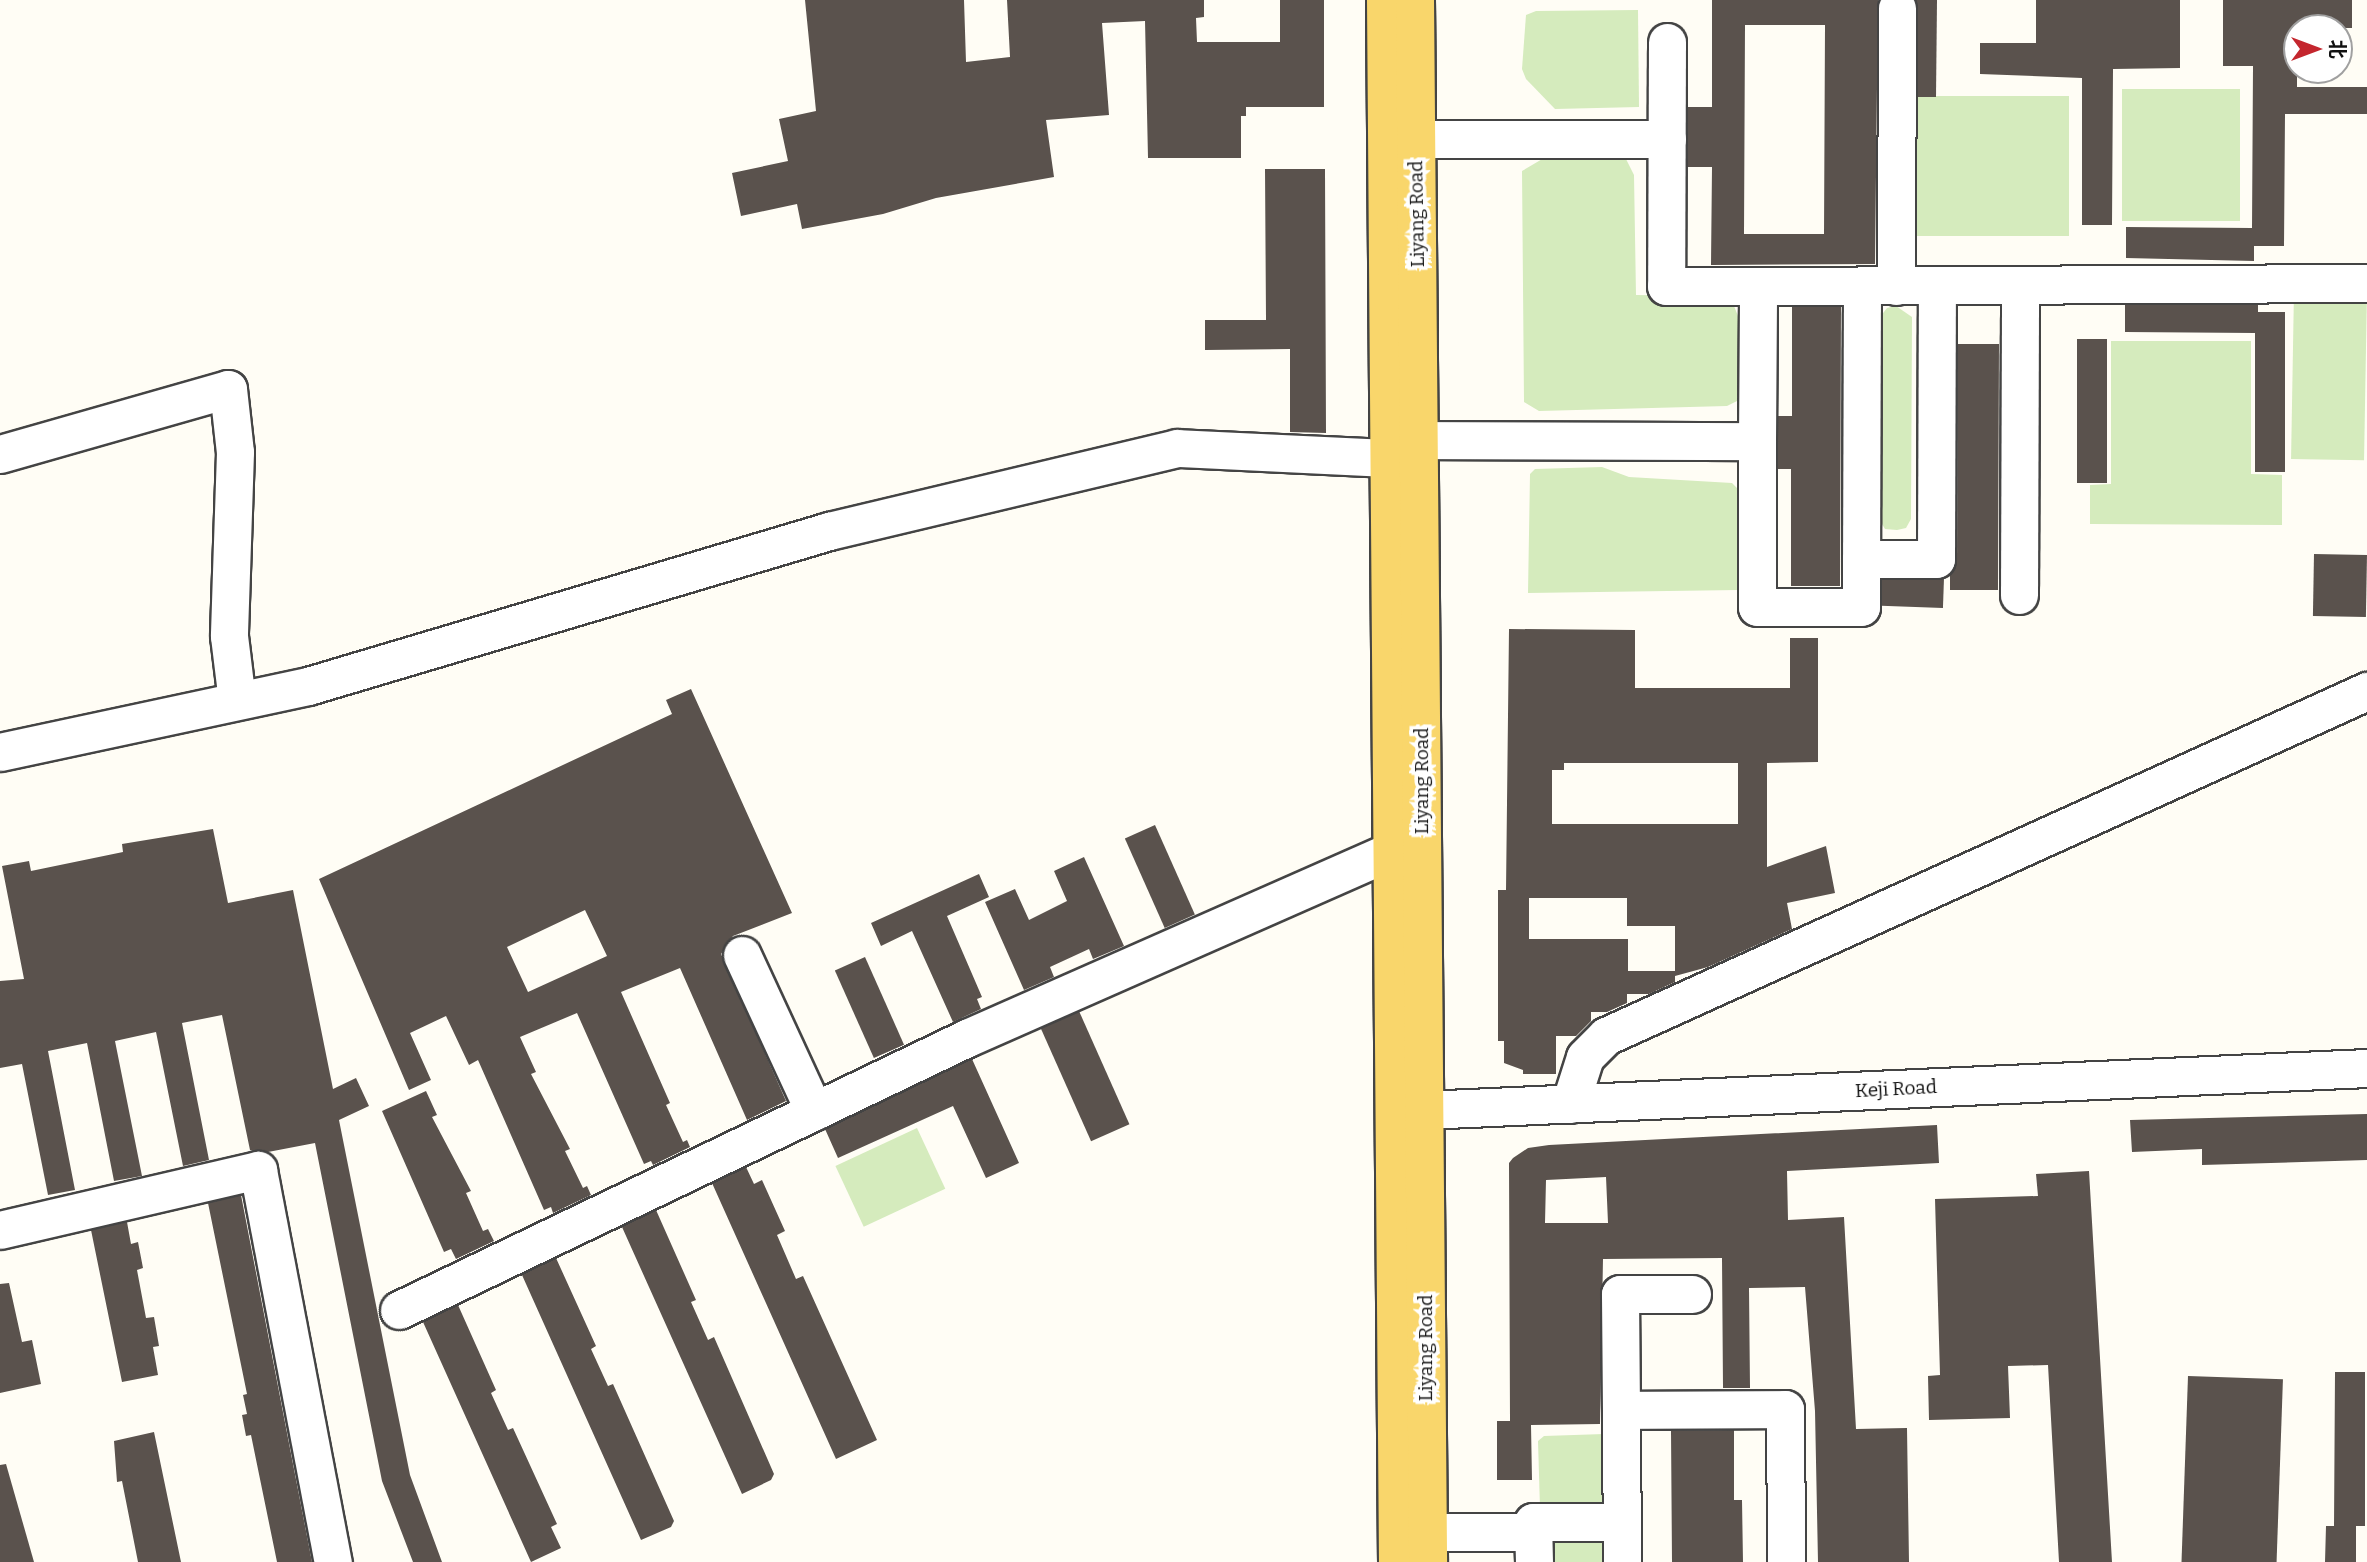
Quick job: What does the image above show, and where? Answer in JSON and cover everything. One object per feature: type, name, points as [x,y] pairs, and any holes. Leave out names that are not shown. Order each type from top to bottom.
[{"type":"main road","name":"Liyang Road","points":[[1386,0],[1405,449],[1424,1110],[1428,1547]]},
{"type":"main road","name":"Liyang Road","points":[[1398,1562],[1393,850],[1417,139],[1415,0]]},
{"type":"street","points":[[1758,286],[1757,607],[1861,607],[1861,559],[1897,8]]},
{"type":"street","points":[[1667,42],[1666,286],[2020,287],[2084,282],[2367,282]]},
{"type":"street","points":[[1417,139],[1667,139]]},
{"type":"street","points":[[1861,559],[1936,559],[1937,286]]},
{"type":"street","points":[[2019,595],[2020,287]]},
{"type":"street","points":[[0,454],[228,390],[235,452],[229,636],[237,701]]},
{"type":"street","points":[[0,752],[307,686],[545,619],[829,531],[1165,451],[1213,446],[1405,449],[1757,440]]},
{"type":"street","points":[[1570,1104],[1585,1057],[1606,1036],[2367,691]]},
{"type":"street","points":[[398,1310],[967,1038],[1393,850]]},
{"type":"street","points":[[742,955],[814,1111]]},
{"type":"street","name":"Keji Road","points":[[1424,1110],[2367,1069]]},
{"type":"street","points":[[0,1230],[258,1170],[333,1562]]},
{"type":"street","points":[[1622,1562],[1620,1294],[1692,1294]]},
{"type":"street","points":[[1621,1410],[1785,1409],[1786,1562]]},
{"type":"street","points":[[1428,1547],[1534,1547],[1533,1522],[1622,1522]]},
{"type":"green space","points":[[1638,10],[1639,107],[1555,109],[1526,79],[1522,69],[1526,15],[1536,11]]},
{"type":"green space","points":[[2122,89],[2240,89],[2240,221],[2122,221]]},
{"type":"green space","points":[[1914,96],[2069,96],[2069,236],[1914,236]]},
{"type":"green space","points":[[1544,158],[1626,159],[1634,175],[1636,295],[1720,296],[1734,306],[1740,321],[1742,392],[1737,401],[1727,406],[1539,411],[1524,402],[1522,171]]},
{"type":"green space","points":[[2294,290],[2367,291],[2364,460],[2291,459]]},
{"type":"green space","points":[[1896,306],[1912,317],[1911,519],[1906,528],[1897,530],[1885,529],[1879,519],[1880,317],[1887,308]]},
{"type":"green space","points":[[2111,341],[2251,341],[2251,474],[2282,475],[2282,525],[2090,524],[2090,485],[2111,484]]},
{"type":"green space","points":[[1602,467],[1629,477],[1732,483],[1737,488],[1738,590],[1528,593],[1530,474],[1535,469]]},
{"type":"green space","points":[[917,1128],[945,1189],[864,1227],[835,1166]]},
{"type":"green space","points":[[1604,1434],[1611,1506],[1540,1508],[1538,1441],[1544,1436]]},
{"type":"green space","points":[[1606,1535],[1609,1562],[1542,1562],[1542,1539]]},
{"type":"building","points":[[805,0],[964,0],[966,62],[1010,57],[1007,0],[1204,0],[1204,17],[1196,18],[1197,42],[1280,42],[1280,0],[1324,0],[1324,107],[1246,107],[1246,116],[1241,116],[1241,158],[1148,158],[1145,21],[1102,23],[1109,115],[1046,120],[1054,177],[936,198],[883,214],[802,229],[797,204],[741,216],[732,173],[788,161],[779,119],[816,111]]},
{"type":"building","points":[[1712,0],[1878,0],[1875,264],[1711,265],[1712,167],[1687,167],[1688,107],[1712,107]],"holes":[[[1745,25],[1825,25],[1824,234],[1744,234]]]},
{"type":"building","points":[[1916,0],[1937,0],[1936,97],[1918,97]]},
{"type":"building","points":[[2036,0],[2180,0],[2180,68],[2113,69],[2112,225],[2082,225],[2082,78],[1980,74],[1980,43],[2036,43]]},
{"type":"building","points":[[2223,0],[2352,0],[2352,14],[2283,14],[2283,84],[2297,84],[2297,87],[2367,87],[2367,114],[2285,114],[2284,246],[2254,246],[2254,261],[2126,258],[2126,227],[2252,228],[2253,66],[2223,66]]},
{"type":"building","points":[[1265,169],[1325,169],[1326,433],[1290,432],[1290,349],[1205,350],[1205,320],[1266,320]]},
{"type":"building","points":[[2125,305],[2258,305],[2258,312],[2285,312],[2285,472],[2255,472],[2255,333],[2125,332]]},
{"type":"building","points":[[1792,307],[1841,307],[1840,586],[1791,586],[1791,469],[1778,469],[1778,416],[1792,416]]},
{"type":"building","points":[[2077,339],[2107,339],[2107,483],[2077,483]]},
{"type":"building","points":[[1958,344],[1999,344],[1998,590],[1950,590],[1950,574],[1957,559]]},
{"type":"building","points":[[2314,554],[2367,555],[2366,617],[2313,616]]},
{"type":"building","points":[[1882,576],[1944,578],[1943,608],[1881,606]]},
{"type":"building","points":[[1509,629],[1635,630],[1635,688],[1790,688],[1790,638],[1818,638],[1818,762],[1767,763],[1767,867],[1826,846],[1835,893],[1787,903],[1792,929],[1708,967],[1675,976],[1675,982],[1649,994],[1627,994],[1627,1003],[1607,1012],[1591,1012],[1591,1021],[1576,1036],[1556,1036],[1556,1074],[1523,1074],[1523,1070],[1504,1063],[1504,1041],[1498,1041],[1498,890],[1506,890]],"holes":[[[1564,763],[1738,763],[1738,824],[1552,824],[1552,770],[1564,770]],[[1529,898],[1627,898],[1627,926],[1675,926],[1675,971],[1628,971],[1628,939],[1529,939]]]},
{"type":"building","points":[[691,689],[792,913],[733,936],[721,954],[786,1101],[747,1120],[680,968],[621,992],[670,1103],[666,1105],[683,1142],[687,1140],[690,1147],[653,1165],[651,1161],[644,1164],[577,1013],[520,1037],[536,1072],[531,1074],[570,1149],[565,1151],[583,1188],[587,1186],[591,1195],[553,1213],[551,1207],[544,1210],[478,1060],[469,1065],[446,1016],[410,1033],[431,1080],[409,1090],[319,879],[672,714],[666,700]],"holes":[[[585,910],[607,956],[528,992],[507,947]]]},
{"type":"building","points":[[1155,825],[1195,915],[1165,928],[1125,838]]},
{"type":"building","points":[[213,829],[228,903],[293,890],[333,1089],[356,1078],[369,1106],[339,1120],[410,1475],[442,1562],[413,1562],[382,1481],[315,1143],[268,1152],[250,1150],[222,1015],[182,1023],[209,1160],[183,1166],[156,1032],[115,1041],[142,1176],[114,1181],[87,1043],[48,1051],[75,1190],[48,1195],[22,1064],[0,1068],[0,981],[24,979],[2,866],[29,861],[31,871],[123,852],[122,844]]},
{"type":"building","points":[[1084,857],[1124,946],[1093,959],[1089,949],[1050,967],[1054,977],[1024,990],[985,902],[1015,889],[1029,920],[1067,901],[1054,871]]},
{"type":"building","points":[[979,874],[989,897],[947,916],[982,997],[977,999],[981,1009],[953,1022],[912,931],[881,946],[871,923]]},
{"type":"building","points":[[865,957],[904,1045],[874,1058],[835,970]]},
{"type":"building","points":[[1079,1011],[1129,1124],[1091,1141],[1041,1028]]},
{"type":"building","points":[[972,1059],[1019,1163],[986,1178],[953,1106],[838,1158],[825,1129]]},
{"type":"building","points":[[426,1091],[437,1115],[432,1117],[471,1191],[466,1193],[483,1231],[488,1229],[494,1241],[456,1259],[451,1249],[444,1252],[382,1111]]},
{"type":"building","points":[[2367,1114],[2367,1160],[2202,1165],[2202,1149],[2132,1152],[2130,1120]]},
{"type":"building","points":[[1937,1125],[1939,1163],[1787,1171],[1788,1220],[1844,1217],[1856,1429],[1907,1428],[1909,1562],[1818,1562],[1815,1411],[1805,1287],[1749,1288],[1750,1388],[1723,1388],[1722,1258],[1603,1259],[1600,1424],[1531,1425],[1532,1480],[1497,1480],[1497,1421],[1510,1421],[1509,1163],[1528,1148]],"holes":[[[1606,1177],[1608,1223],[1545,1223],[1546,1180]]]},
{"type":"building","points":[[746,1167],[754,1184],[762,1180],[785,1231],[777,1235],[796,1279],[803,1276],[877,1440],[836,1459],[712,1183]]},
{"type":"building","points":[[2089,1171],[2112,1562],[2059,1562],[2048,1365],[2008,1366],[2010,1418],[1929,1420],[1928,1376],[1940,1375],[1935,1199],[2038,1196],[2036,1174]]},
{"type":"building","points":[[241,1195],[312,1562],[277,1562],[251,1435],[246,1436],[242,1415],[247,1414],[243,1395],[247,1394],[208,1203]]},
{"type":"building","points":[[656,1210],[696,1300],[691,1302],[708,1340],[714,1337],[774,1474],[771,1480],[742,1494],[622,1227]]},
{"type":"building","points":[[127,1222],[131,1244],[138,1242],[143,1268],[137,1270],[146,1318],[154,1317],[159,1346],[153,1347],[158,1375],[122,1382],[91,1230]]},
{"type":"building","points":[[556,1258],[596,1346],[591,1349],[608,1386],[613,1384],[674,1521],[671,1527],[641,1540],[522,1275]]},
{"type":"building","points":[[9,1283],[22,1342],[32,1340],[41,1384],[0,1393],[0,1284]]},
{"type":"building","points":[[458,1305],[496,1390],[491,1393],[508,1430],[513,1428],[557,1524],[551,1527],[561,1548],[531,1562],[423,1322]]},
{"type":"building","points":[[2335,1372],[2365,1372],[2365,1526],[2356,1526],[2356,1562],[2325,1562],[2326,1526],[2334,1526]]},
{"type":"building","points":[[2188,1376],[2283,1379],[2277,1562],[2182,1562]]},
{"type":"building","points":[[1734,1430],[1734,1500],[1742,1500],[1743,1562],[1672,1562],[1671,1431]]},
{"type":"building","points":[[154,1432],[181,1562],[138,1562],[122,1481],[117,1482],[114,1441]]},
{"type":"building","points":[[6,1464],[34,1562],[0,1562],[0,1465]]}]
